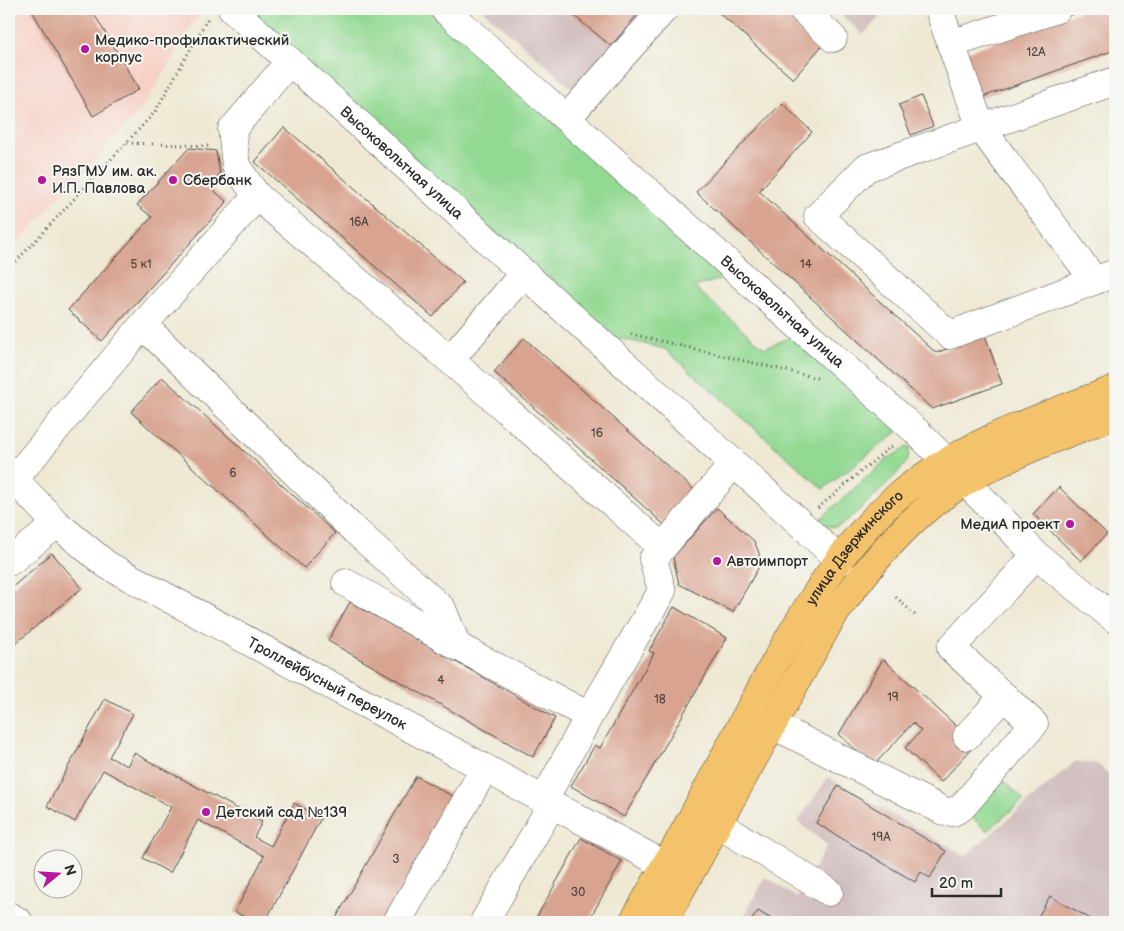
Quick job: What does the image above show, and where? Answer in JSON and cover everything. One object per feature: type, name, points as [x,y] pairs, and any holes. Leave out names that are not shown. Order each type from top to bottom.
[{"type":"main road","name":"улица Дзержинского","points":[[633,922],[676,871],[707,818],[773,725],[831,619],[849,570],[870,523],[900,494],[947,462],[976,446],[1115,389]]},
{"type":"main road","name":"улица Дзержинского","points":[[707,818],[736,731],[811,600],[897,536],[932,505],[966,482],[999,464],[1115,415]]},
{"type":"main road","name":"Высоковольтная улица","points":[[947,462],[966,482]]},
{"type":"main road","name":"улица Дзержинского","points":[[663,922],[676,871]]},
{"type":"street","name":"Высоковольтная улица","points":[[444,9],[916,431],[947,462]]},
{"type":"street","points":[[567,118],[664,9]]},
{"type":"street","points":[[802,9],[833,38]]},
{"type":"street","points":[[939,9],[981,128],[1105,276],[950,335],[818,216],[866,168],[981,128],[1115,81]]},
{"type":"street","points":[[951,44],[1057,9]]},
{"type":"street","name":"Высоковольтная улица","points":[[220,13],[290,61],[801,524],[849,570]]},
{"type":"street","points":[[290,61],[232,130],[236,166],[257,196],[450,360],[662,547]]},
{"type":"street","points":[[11,480],[143,325],[257,196]]},
{"type":"street","points":[[450,360],[524,273]]},
{"type":"street","points":[[143,325],[349,525],[442,609],[457,646]]},
{"type":"street","points":[[484,922],[548,802],[589,716],[662,591],[654,559],[662,547],[734,463]]},
{"type":"street","name":"Троллейбусный переулок","points":[[11,480],[57,524],[107,565],[676,871]]},
{"type":"street","name":"Высоковольтная улица","points":[[966,482],[1036,555],[1115,619]]},
{"type":"street","points":[[9,562],[57,524]]},
{"type":"street","points":[[773,725],[944,811],[953,812],[962,807],[1034,724],[951,648],[1036,555]]},
{"type":"street","points":[[346,582],[457,646],[589,716]]},
{"type":"street","points":[[967,736],[1004,696]]},
{"type":"street","points":[[397,922],[485,768]]},
{"type":"street","points":[[707,818],[829,892]]},
{"type":"street","points":[[9,916],[19,922]]},
{"type":"path","points":[[9,269],[155,112],[220,13]]},
{"type":"path","points":[[126,143],[216,147],[232,130]]},
{"type":"path","points":[[622,332],[819,378]]},
{"type":"path","points":[[801,524],[884,452],[916,431]]},
{"type":"path","points":[[896,597],[915,615]]},
{"type":"shaded area","name":"РязГМУ им. ак. И.П. Павлова","points":[[9,9],[202,9],[142,109],[9,251]]},
{"type":"shaded area","points":[[482,9],[650,9],[575,91]]},
{"type":"shaded area","points":[[835,9],[884,9],[886,10],[863,35]]},
{"type":"shaded area","points":[[1076,761],[1098,764],[1115,780],[1115,922],[740,922],[766,877],[797,898],[827,845],[798,822],[828,777],[965,856]]},
{"type":"green space","points":[[248,9],[427,9],[729,277],[694,287],[764,348],[794,336],[900,430],[823,489],[665,349],[611,336]]},
{"type":"green space","points":[[909,446],[908,459],[903,467],[842,524],[833,527],[819,520],[887,459]]},
{"type":"green space","points":[[1001,778],[1024,800],[987,831],[968,814]]},
{"type":"building","name":"Медико-профилактический корпус","points":[[31,9],[91,9],[139,89],[93,116]]},
{"type":"building","points":[[566,9],[642,9],[611,46]]},
{"type":"building","points":[[715,9],[791,9],[826,41],[793,79]]},
{"type":"building","points":[[1087,9],[1115,9],[1115,50],[974,100],[958,55]]},
{"type":"building","points":[[921,96],[933,126],[911,135],[899,105]]},
{"type":"building","points":[[782,103],[812,132],[759,191],[936,353],[985,335],[1002,384],[932,409],[696,192]]},
{"type":"building","points":[[284,127],[463,282],[433,317],[255,162]]},
{"type":"building","points":[[189,148],[216,151],[220,174],[209,186],[227,202],[102,341],[68,310],[152,217],[137,205]]},
{"type":"building","points":[[524,338],[700,495],[669,529],[494,372]]},
{"type":"building","points":[[162,377],[335,533],[304,568],[131,412]]},
{"type":"building","name":"МедиА проект","points":[[1059,487],[1107,534],[1081,561],[1033,514]]},
{"type":"building","name":"Автоимпорт","points":[[717,508],[754,541],[759,553],[760,565],[733,612],[679,584],[673,557]]},
{"type":"building","points":[[52,553],[82,588],[9,649],[9,590]]},
{"type":"building","points":[[350,602],[555,718],[533,757],[328,641]]},
{"type":"building","points":[[674,607],[727,638],[624,817],[571,786],[595,745],[600,748],[654,653],[649,651]]},
{"type":"building","points":[[883,659],[976,744],[941,782],[905,748],[921,731],[913,723],[873,766],[839,734]]},
{"type":"building","name":"Детский сад №139","points":[[105,699],[133,714],[109,757],[127,766],[134,753],[262,822],[254,837],[271,846],[294,803],[321,818],[265,922],[254,922],[235,912],[264,856],[198,820],[170,873],[143,858],[171,807],[103,770],[75,822],[47,806]]},
{"type":"building","points":[[416,776],[456,798],[387,922],[339,922],[335,920]]},
{"type":"building","points":[[838,786],[946,851],[930,878],[921,872],[915,882],[816,823]]},
{"type":"building","points":[[581,838],[622,861],[588,922],[534,922]]},
{"type":"building","points":[[1050,896],[1096,922],[1035,922]]},
{"type":"building","points":[[758,911],[776,922],[750,922]]},
{"type":"place","name":"Медико-профилактический корпус","points":[[85,49]]},
{"type":"place","name":"РязГМУ им. ак. И.П. Павлова","points":[[42,180]]},
{"type":"place","name":"Сбербанк","points":[[173,180]]},
{"type":"place","name":"МедиА проект","points":[[1070,524]]},
{"type":"place","name":"Автоимпорт","points":[[717,561]]},
{"type":"place","name":"Детский сад №139","points":[[206,812]]}]
